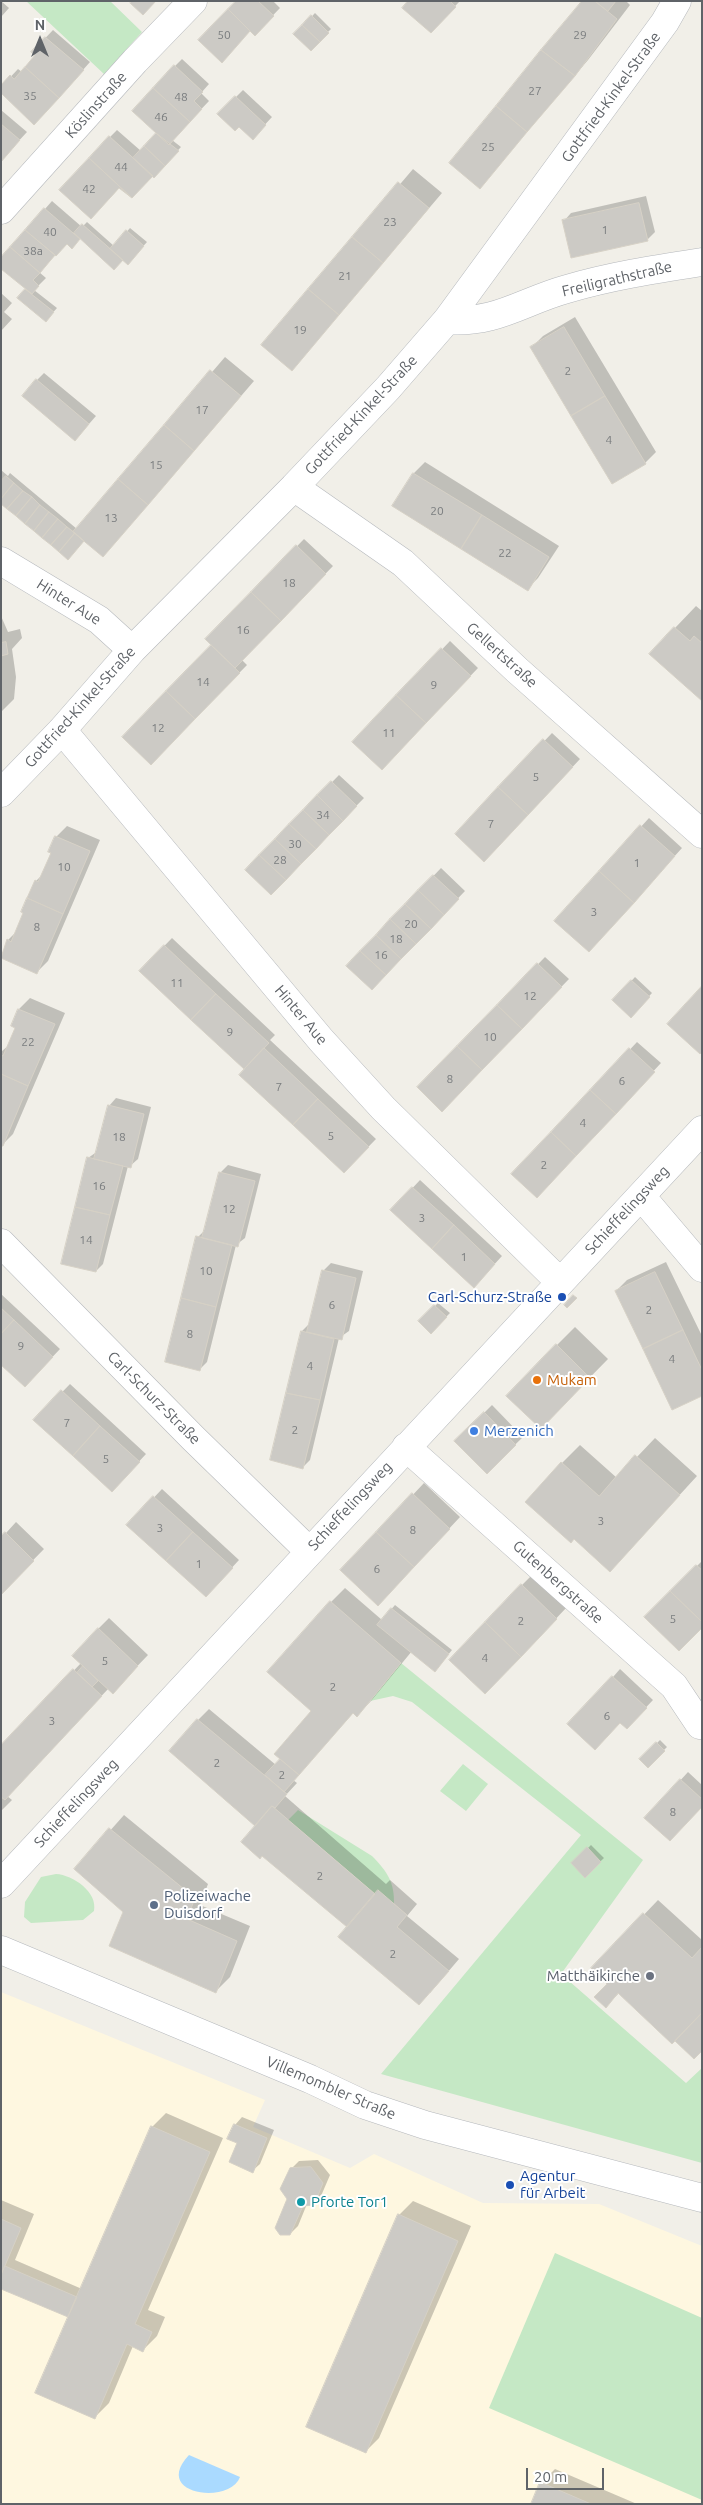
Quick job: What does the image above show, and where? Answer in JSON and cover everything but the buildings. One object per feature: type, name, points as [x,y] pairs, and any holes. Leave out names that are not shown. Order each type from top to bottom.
[{"type":"street","name":"Köslinstraße","points":[[1,210],[136,60],[193,1]]},
{"type":"street","name":"Gottfried-Kinkel-Straße","points":[[1,793],[62,730],[132,650],[294,487],[388,388],[447,320],[638,60],[677,1]]},
{"type":"street","name":"Freiligrathstraße","points":[[447,320],[467,322],[488,319],[566,289],[647,270],[702,262]]},
{"type":"street","name":"Gellertstraße","points":[[294,487],[403,563],[517,670],[702,834]]},
{"type":"street","name":"Hinter Aue","points":[[1,561],[99,620],[132,650]]},
{"type":"street","name":"Hinter Aue","points":[[62,730],[321,1040],[383,1108],[560,1282]]},
{"type":"street","name":"Schieffelingsweg","points":[[1,1884],[309,1550],[702,1130]]},
{"type":"street","points":[[641,1196],[702,1268]]},
{"type":"street","name":"Carl-Schurz-Straße","points":[[1,1244],[194,1438],[309,1550]]},
{"type":"street","name":"Gutenbergstraße","points":[[406,1447],[674,1686],[700,1725]]},
{"type":"street","name":"Villemombler Straße","points":[[1,1950],[310,2079],[365,2105],[440,2129],[702,2198]]},
{"type":"shaded area","points":[[1,1992],[265,2100],[253,2127],[350,2168],[374,2154],[483,2203],[599,2204],[702,2246],[702,2504],[1,2504]]},
{"type":"green space","points":[[26,1],[110,1],[142,32],[104,74]]},
{"type":"green space","points":[[401,1663],[643,1860],[561,1974],[686,2083],[702,2068],[702,2163],[381,2074],[581,1835],[412,1702],[393,1696],[370,1701]]},
{"type":"green space","points":[[463,1764],[488,1784],[466,1811],[440,1791]]},
{"type":"green space","points":[[298,1810],[372,1856],[389,1878],[393,1890],[394,1904],[375,1894],[288,1820]]},
{"type":"green space","points":[[56,1874],[77,1881],[83,1886],[92,1897],[94,1911],[83,1920],[31,1923],[24,1917],[25,1902],[41,1877]]},
{"type":"green space","points":[[555,2253],[702,2318],[702,2500],[489,2408]]},
{"type":"water","points":[[189,2455],[240,2477],[233,2486],[222,2491],[197,2492],[186,2487],[180,2479],[180,2469]]},
{"type":"place","name":"Carl-Schurz-Straße","points":[[562,1297]]},
{"type":"place","name":"Mukam","points":[[537,1380]]},
{"type":"place","name":"Merzenich","points":[[474,1431]]},
{"type":"place","name":"Polizeiwache Duisdorf","points":[[154,1905]]},
{"type":"place","name":"Matthäikirche","points":[[650,1976]]},
{"type":"place","name":"Agentur für Arbeit","points":[[510,2185]]},
{"type":"place","name":"Pforte Tor1","points":[[301,2202]]}]
